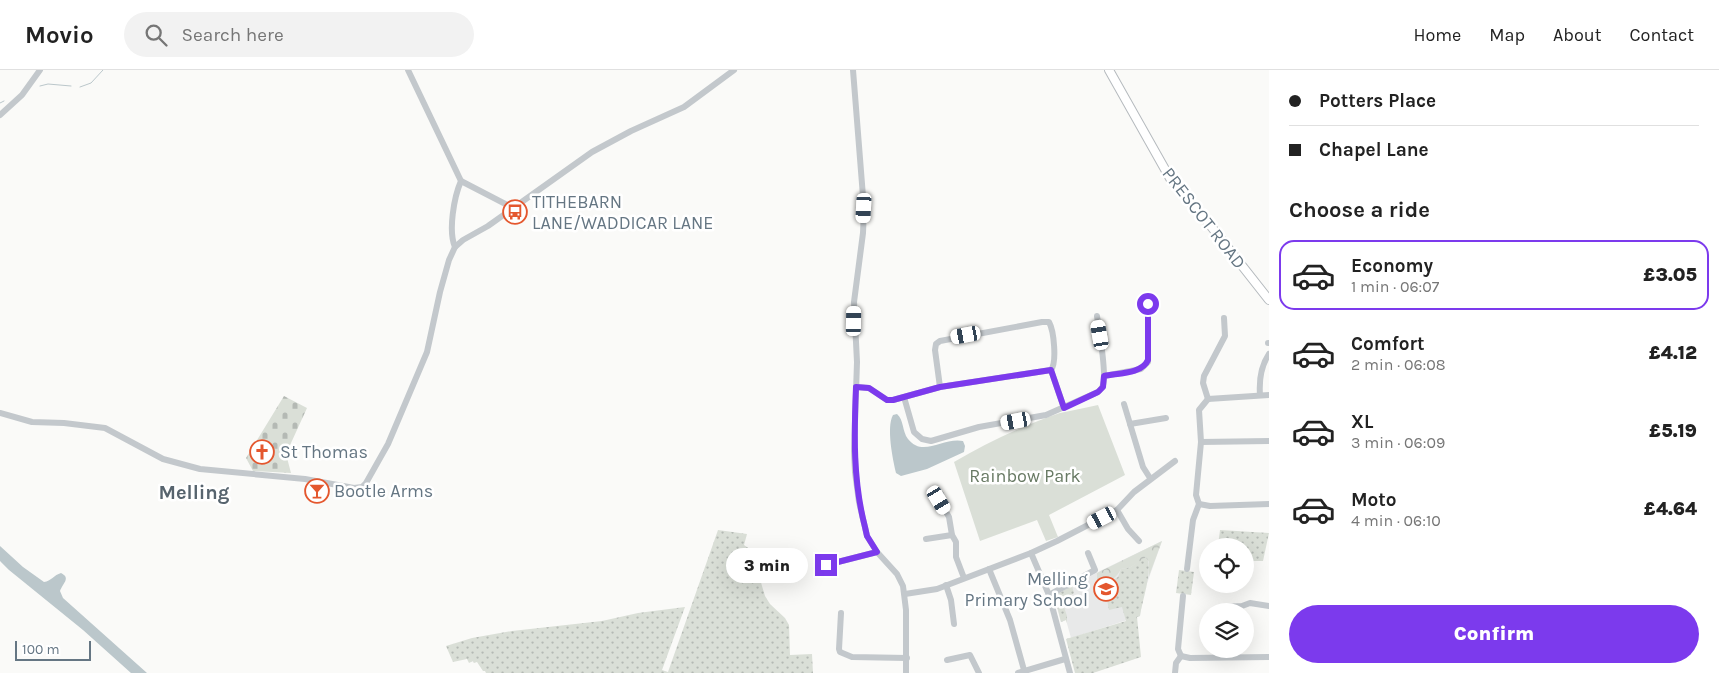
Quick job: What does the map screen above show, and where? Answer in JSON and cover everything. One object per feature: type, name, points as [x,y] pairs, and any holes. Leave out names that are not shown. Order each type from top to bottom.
[{"type":"main road","name":"PRESCOT ROAD","points":[[1109,70],[1174,184],[1210,225],[1269,300]]},
{"type":"street","points":[[0,115],[22,95],[40,70]]},
{"type":"street","points":[[408,70],[461,181],[513,208]]},
{"type":"street","points":[[0,413],[32,422],[64,423],[106,428],[164,459],[200,469],[310,479],[354,488],[362,487],[388,444],[426,352],[442,284],[452,251],[455,247],[463,240],[488,226],[592,152],[631,131],[684,107],[734,70]]},
{"type":"street","points":[[854,70],[864,208],[863,233],[854,302],[857,362],[855,472],[867,536],[877,552],[897,574],[903,586],[905,594],[906,673]]},
{"type":"street","points":[[455,247],[453,237],[453,202],[461,181]]},
{"type":"street","points":[[1104,376],[1141,369],[1148,362],[1148,304]]},
{"type":"street","points":[[904,397],[914,432],[922,439],[931,441],[979,427],[1046,415],[1064,408],[1098,392],[1103,387],[1101,340],[1097,316]]},
{"type":"street","points":[[1208,399],[1204,376],[1220,349],[1225,336],[1224,318]]},
{"type":"street","points":[[856,387],[869,388],[887,400],[940,387],[1051,370],[1055,365],[1052,330],[1049,322],[940,341],[936,344],[935,350],[940,387]]},
{"type":"street","points":[[1260,395],[1261,374],[1269,354]]},
{"type":"street","points":[[1051,370],[1064,408]]},
{"type":"street","points":[[1187,569],[1193,520],[1200,504],[1196,495],[1201,442],[1200,410],[1208,399],[1269,395]]},
{"type":"street","points":[[1124,404],[1143,467],[1150,478]]},
{"type":"street","points":[[1130,424],[1166,418]]},
{"type":"street","points":[[1201,442],[1269,441]]},
{"type":"street","points":[[905,594],[926,592],[1031,553],[1117,510],[1150,478],[1175,461]]},
{"type":"street","points":[[941,494],[939,500],[949,517],[952,535],[956,542],[956,557],[964,578]]},
{"type":"street","points":[[1200,504],[1210,506],[1269,504]]},
{"type":"street","points":[[1117,510],[1128,529],[1139,541]]},
{"type":"street","points":[[926,539],[952,535]]},
{"type":"street","points":[[826,565],[877,552]]},
{"type":"street","points":[[1031,553],[1049,594],[1070,673]]},
{"type":"street","points":[[1049,594],[1095,570],[1088,553]]},
{"type":"street","points":[[989,569],[1010,620],[1021,672],[1065,659]]},
{"type":"street","points":[[946,585],[951,600],[954,624]]},
{"type":"street","points":[[1181,656],[1178,649],[1184,596]]},
{"type":"street","points":[[1254,604],[1269,606]]},
{"type":"street","points":[[841,613],[838,648],[840,652],[852,657],[906,658]]},
{"type":"street","points":[[948,660],[970,655],[979,673]]},
{"type":"street","points":[[1181,656],[1190,658],[1269,657]]},
{"type":"street","points":[[1175,673],[1176,663],[1181,656]]},
{"type":"shaded area","points":[[897,414],[901,419],[906,436],[914,444],[920,447],[927,447],[963,441],[965,446],[964,452],[927,469],[901,476],[896,473],[890,435],[891,420],[893,415]]},
{"type":"shaded area","name":"Melling Primary School","points":[[1162,541],[1144,592],[1140,616],[1071,638],[1066,620],[1061,622],[1055,600],[1057,594]]},
{"type":"shaded area","points":[[0,546],[23,567],[44,582],[61,573],[64,575],[66,579],[60,591],[63,598],[147,673],[131,673],[83,630],[9,570],[0,561]]},
{"type":"green space","points":[[284,396],[307,408],[286,454],[291,473],[253,471],[246,458]]},
{"type":"green space","name":"Rainbow Park","points":[[1098,405],[1125,475],[1049,515],[1058,537],[1046,541],[1037,520],[980,541],[954,462],[993,441],[1033,423],[1060,413]]},
{"type":"green space","points":[[718,530],[747,534],[744,545],[751,550],[753,556],[757,555],[758,558],[754,559],[765,596],[789,625],[790,655],[812,654],[813,673],[486,673],[477,662],[469,663],[467,659],[453,662],[446,646],[472,638],[512,631],[602,621],[638,613],[685,607],[662,670],[668,672]]},
{"type":"green space","points":[[1220,530],[1269,533],[1263,561],[1254,561],[1254,538],[1219,538]]},
{"type":"green space","points":[[1162,541],[1149,576],[1149,562],[1146,557],[1131,567],[1121,569],[1111,580],[1097,580],[1097,573]]},
{"type":"green space","points":[[1144,557],[1147,558],[1149,563],[1149,570],[1140,616],[1137,617],[1141,657],[1093,673],[1075,673],[1066,639],[1126,621],[1122,607],[1109,610],[1107,600],[1113,598],[1111,584],[1103,586],[1101,580],[1113,580],[1118,577],[1121,569],[1131,567]]},
{"type":"green space","points":[[1179,570],[1194,572],[1191,595],[1176,593]]},
{"type":"green space","points":[[1072,586],[1074,593],[1061,598],[1067,616],[1067,623],[1066,620],[1061,622],[1055,598],[1057,594]]},
{"type":"waterway","points":[[80,87],[91,83],[103,70]]},
{"type":"waterway","points":[[40,86],[48,84],[71,86]]},
{"type":"waterway","points":[[0,103],[4,101]]},
{"type":"place","name":"TITHEBARN LANE/WADDICAR LANE","points":[[515,212]]},
{"type":"place","name":"St Thomas","points":[[262,452]]},
{"type":"place","name":"Bootle Arms","points":[[317,491]]},
{"type":"place","name":"Melling Primary School","points":[[1106,589]]},
{"type":"district","name":"Melling","points":[[194,492]]},
{"type":"route","points":[[826,565],[877,552],[867,536],[862,518],[855,472],[856,387],[869,388],[887,400],[893,400],[940,387],[1051,370],[1064,408],[1101,390],[1104,376],[1141,369],[1146,365],[1148,362],[1148,304]]}]
